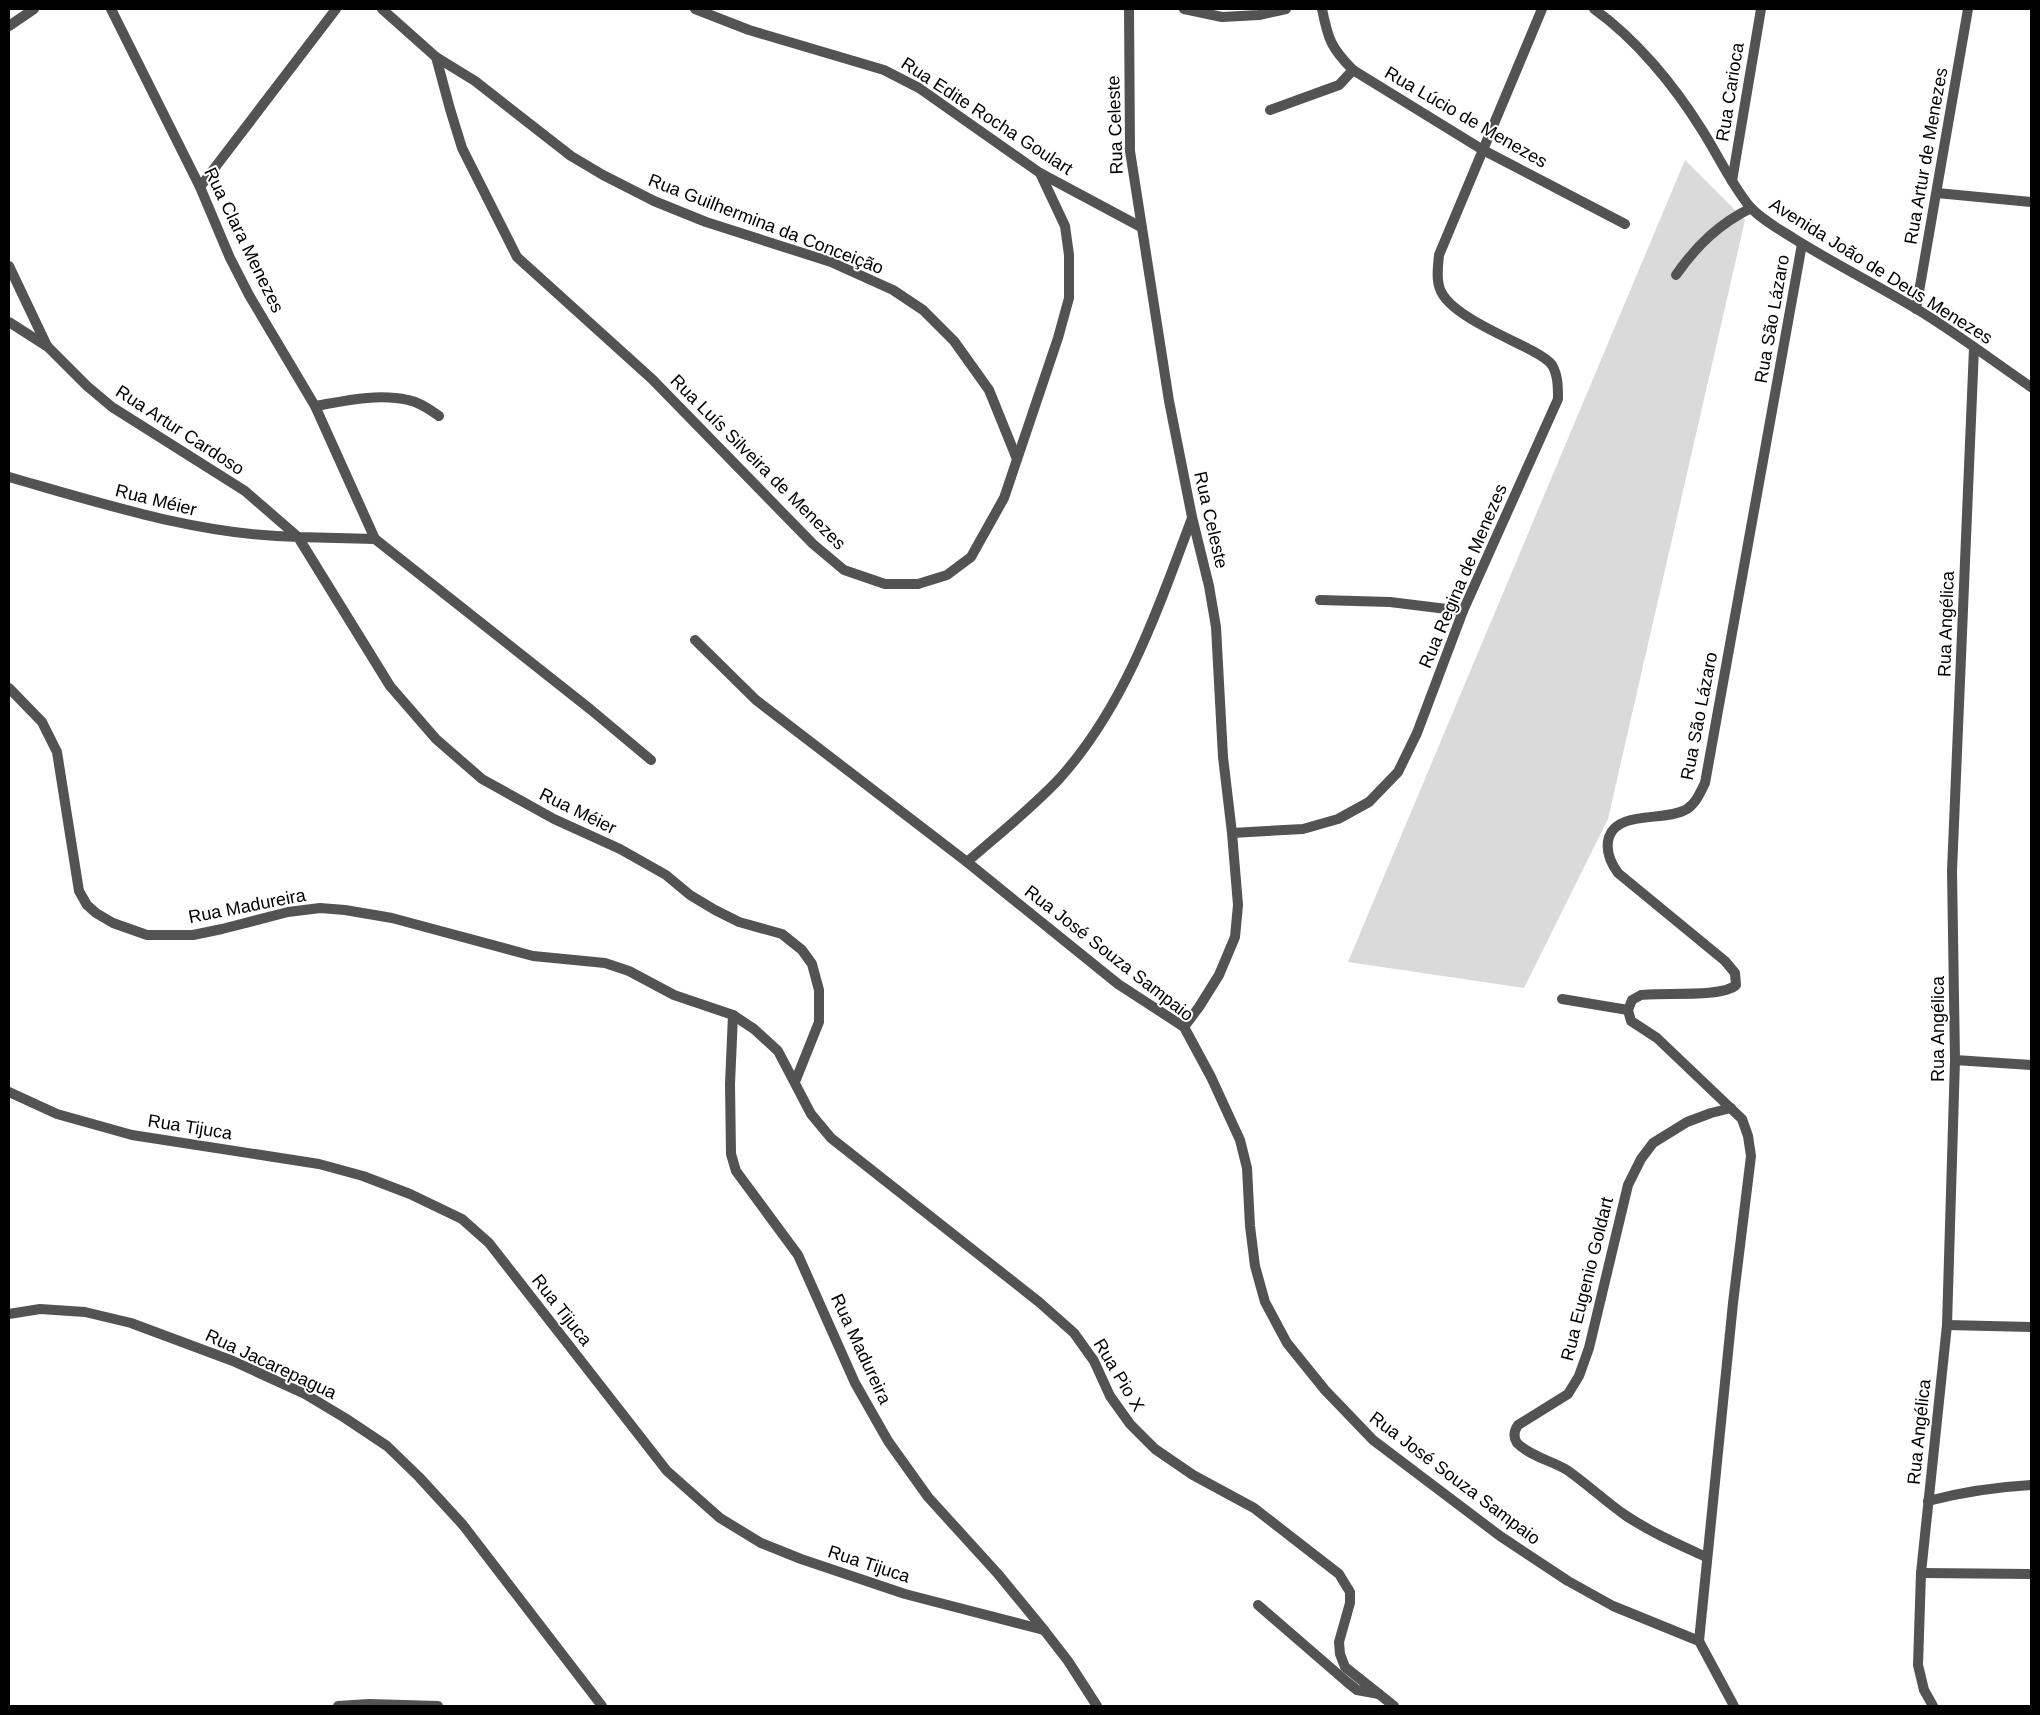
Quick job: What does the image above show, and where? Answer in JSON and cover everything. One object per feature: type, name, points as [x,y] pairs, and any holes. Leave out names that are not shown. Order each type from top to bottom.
[{"type":"street","points":[[9,26],[34,9]]},
{"type":"street","name":"Rua Clara Menezes","points":[[111,9],[200,187],[230,258],[249,295],[315,406],[375,540]]},
{"type":"street","points":[[200,187],[336,9]]},
{"type":"street","name":"Rua Guilhermina da Conceição","points":[[382,9],[436,57],[475,81],[571,156],[603,175],[654,200],[706,222],[831,262],[893,290],[923,310],[954,341],[989,390],[1017,459]]},
{"type":"street","name":"Rua Edite Rocha Goulart","points":[[696,9],[749,30],[884,70],[919,88],[1040,173],[1141,227]]},
{"type":"street","name":"Rua Celeste","points":[[1129,9],[1130,151],[1169,401],[1216,627],[1222,757],[1232,833],[1238,905],[1235,937],[1219,975],[1184,1027]]},
{"type":"street","points":[[1184,9],[1222,17],[1259,15],[1286,9]]},
{"type":"street","name":"Rua Lúcio de Menezes","points":[[1322,9],[1328,36],[1337,54],[1353,70],[1483,150],[1625,224]]},
{"type":"street","points":[[1483,150],[1542,9]]},
{"type":"street","name":"Avenida João de Deus Menezes","points":[[1594,9],[1641,52],[1672,88],[1701,128],[1732,181],[1751,208],[1802,244],[1916,309],[2031,387]]},
{"type":"street","name":"Rua Carioca","points":[[1732,181],[1761,9]]},
{"type":"street","name":"Rua Artur de Menezes","points":[[1916,309],[1968,9]]},
{"type":"street","name":"Rua Luís Silveira de Menezes","points":[[436,57],[462,148],[517,257],[652,379],[813,544],[844,570],[885,584],[918,584],[947,576],[971,557],[1004,498],[1058,338],[1069,298],[1070,255],[1065,226],[1040,173]]},
{"type":"street","points":[[1270,110],[1339,85],[1353,70]]},
{"type":"street","name":"Rua Regina de Menezes","points":[[1232,833],[1303,829],[1338,820],[1369,802],[1398,772],[1417,733],[1463,611],[1558,398],[1558,381],[1551,365],[1537,354],[1459,312],[1447,303],[1439,289],[1437,272],[1439,255],[1483,150]]},
{"type":"street","points":[[1937,193],[2031,202]]},
{"type":"street","points":[[1676,275],[1691,254],[1709,235],[1731,218],[1751,208]]},
{"type":"street","name":"Rua São Lázaro","points":[[1628,1010],[1632,1000],[1641,995],[1718,993],[1732,989],[1736,985],[1734,973],[1725,961],[1618,873],[1610,862],[1606,844],[1611,831],[1624,822],[1674,814],[1687,808],[1697,798],[1704,783],[1802,244]]},
{"type":"street","name":"Rua Artur Cardoso","points":[[9,266],[48,347]]},
{"type":"street","name":"Rua Artur Cardoso","points":[[9,322],[48,347],[66,367],[112,407],[245,491],[298,537]]},
{"type":"street","name":"Rua Angélica","points":[[1933,1706],[1924,1690],[1918,1665],[1921,1573],[1947,1325],[1955,1060],[1952,871],[1974,348]]},
{"type":"street","points":[[315,406],[342,401],[388,398],[409,400],[424,406],[439,416]]},
{"type":"street","name":"Rua Méier","points":[[9,477],[199,527],[255,535],[375,540]]},
{"type":"street","points":[[967,862],[1060,778],[1091,738],[1121,689],[1150,631],[1192,517]]},
{"type":"street","name":"Rua Méier","points":[[298,537],[390,686],[436,740],[482,779],[554,819],[620,849],[666,875],[690,895],[715,910],[739,922],[782,934],[802,950],[812,964],[819,990],[819,1022],[795,1082]]},
{"type":"street","points":[[375,540],[652,760]]},
{"type":"street","points":[[1320,600],[1390,602],[1463,611]]},
{"type":"street","name":"Rua José Souza Sampaio","points":[[694,640],[756,700],[967,862],[1118,984],[1184,1027],[1211,1076],[1240,1140],[1247,1168],[1250,1226],[1255,1266],[1265,1302],[1287,1343],[1325,1390],[1372,1440],[1500,1536],[1553,1571],[1613,1606],[1699,1641]]},
{"type":"street","name":"Rua Madureira","points":[[9,688],[42,722],[58,752],[79,891],[87,905],[113,923],[147,936],[170,936],[222,929],[288,912],[320,908],[346,910],[392,918],[533,956],[605,963],[629,971],[674,995],[733,1016],[754,1029],[778,1051],[795,1082]]},
{"type":"street","points":[[1562,999],[1628,1010],[1631,1021],[1657,1038],[1742,1119],[1748,1136],[1751,1156],[1733,1303],[1699,1641],[1734,1706]]},
{"type":"street","name":"Rua Madureira","points":[[733,1016],[730,1084],[731,1154],[736,1171],[798,1255],[855,1384],[888,1441],[928,1497],[998,1574],[1044,1630],[1068,1661],[1097,1706]]},
{"type":"street","points":[[1955,1060],[2031,1064]]},
{"type":"street","name":"Rua Pio X","points":[[795,1082],[812,1114],[831,1138],[1039,1302],[1074,1333],[1094,1361],[1110,1396],[1125,1417],[1154,1449],[1193,1475],[1254,1508],[1339,1574],[1350,1592],[1350,1603],[1338,1642],[1345,1667],[1394,1706]]},
{"type":"street","name":"Rua Tijuca","points":[[9,1092],[57,1114],[132,1135],[319,1164],[363,1176],[417,1197],[462,1219],[489,1243],[667,1470],[720,1518],[761,1543],[801,1559],[905,1594],[1044,1630]]},
{"type":"street","name":"Rua Eugenio Goldart","points":[[1706,1557],[1640,1525],[1567,1470],[1526,1450],[1516,1442],[1514,1435],[1518,1425],[1568,1394],[1579,1376],[1589,1348],[1628,1185],[1641,1159],[1653,1143],[1687,1122],[1711,1112],[1731,1108]]},
{"type":"street","name":"Rua Jacarepagua","points":[[9,1314],[40,1309],[85,1312],[131,1323],[233,1361],[305,1394],[345,1418],[387,1446],[419,1477],[463,1525],[602,1706]]},
{"type":"street","points":[[1947,1325],[2031,1328]]},
{"type":"street","points":[[1928,1501],[1953,1494],[2008,1486],[2031,1485]]},
{"type":"street","points":[[1921,1573],[2031,1574]]},
{"type":"street","points":[[1258,1605],[1357,1690],[1380,1694]]},
{"type":"street","points":[[338,1706],[370,1704],[438,1706]]},
{"type":"shaded area","points":[[1685,160],[1745,220],[1608,819],[1524,988],[1348,962]]}]
